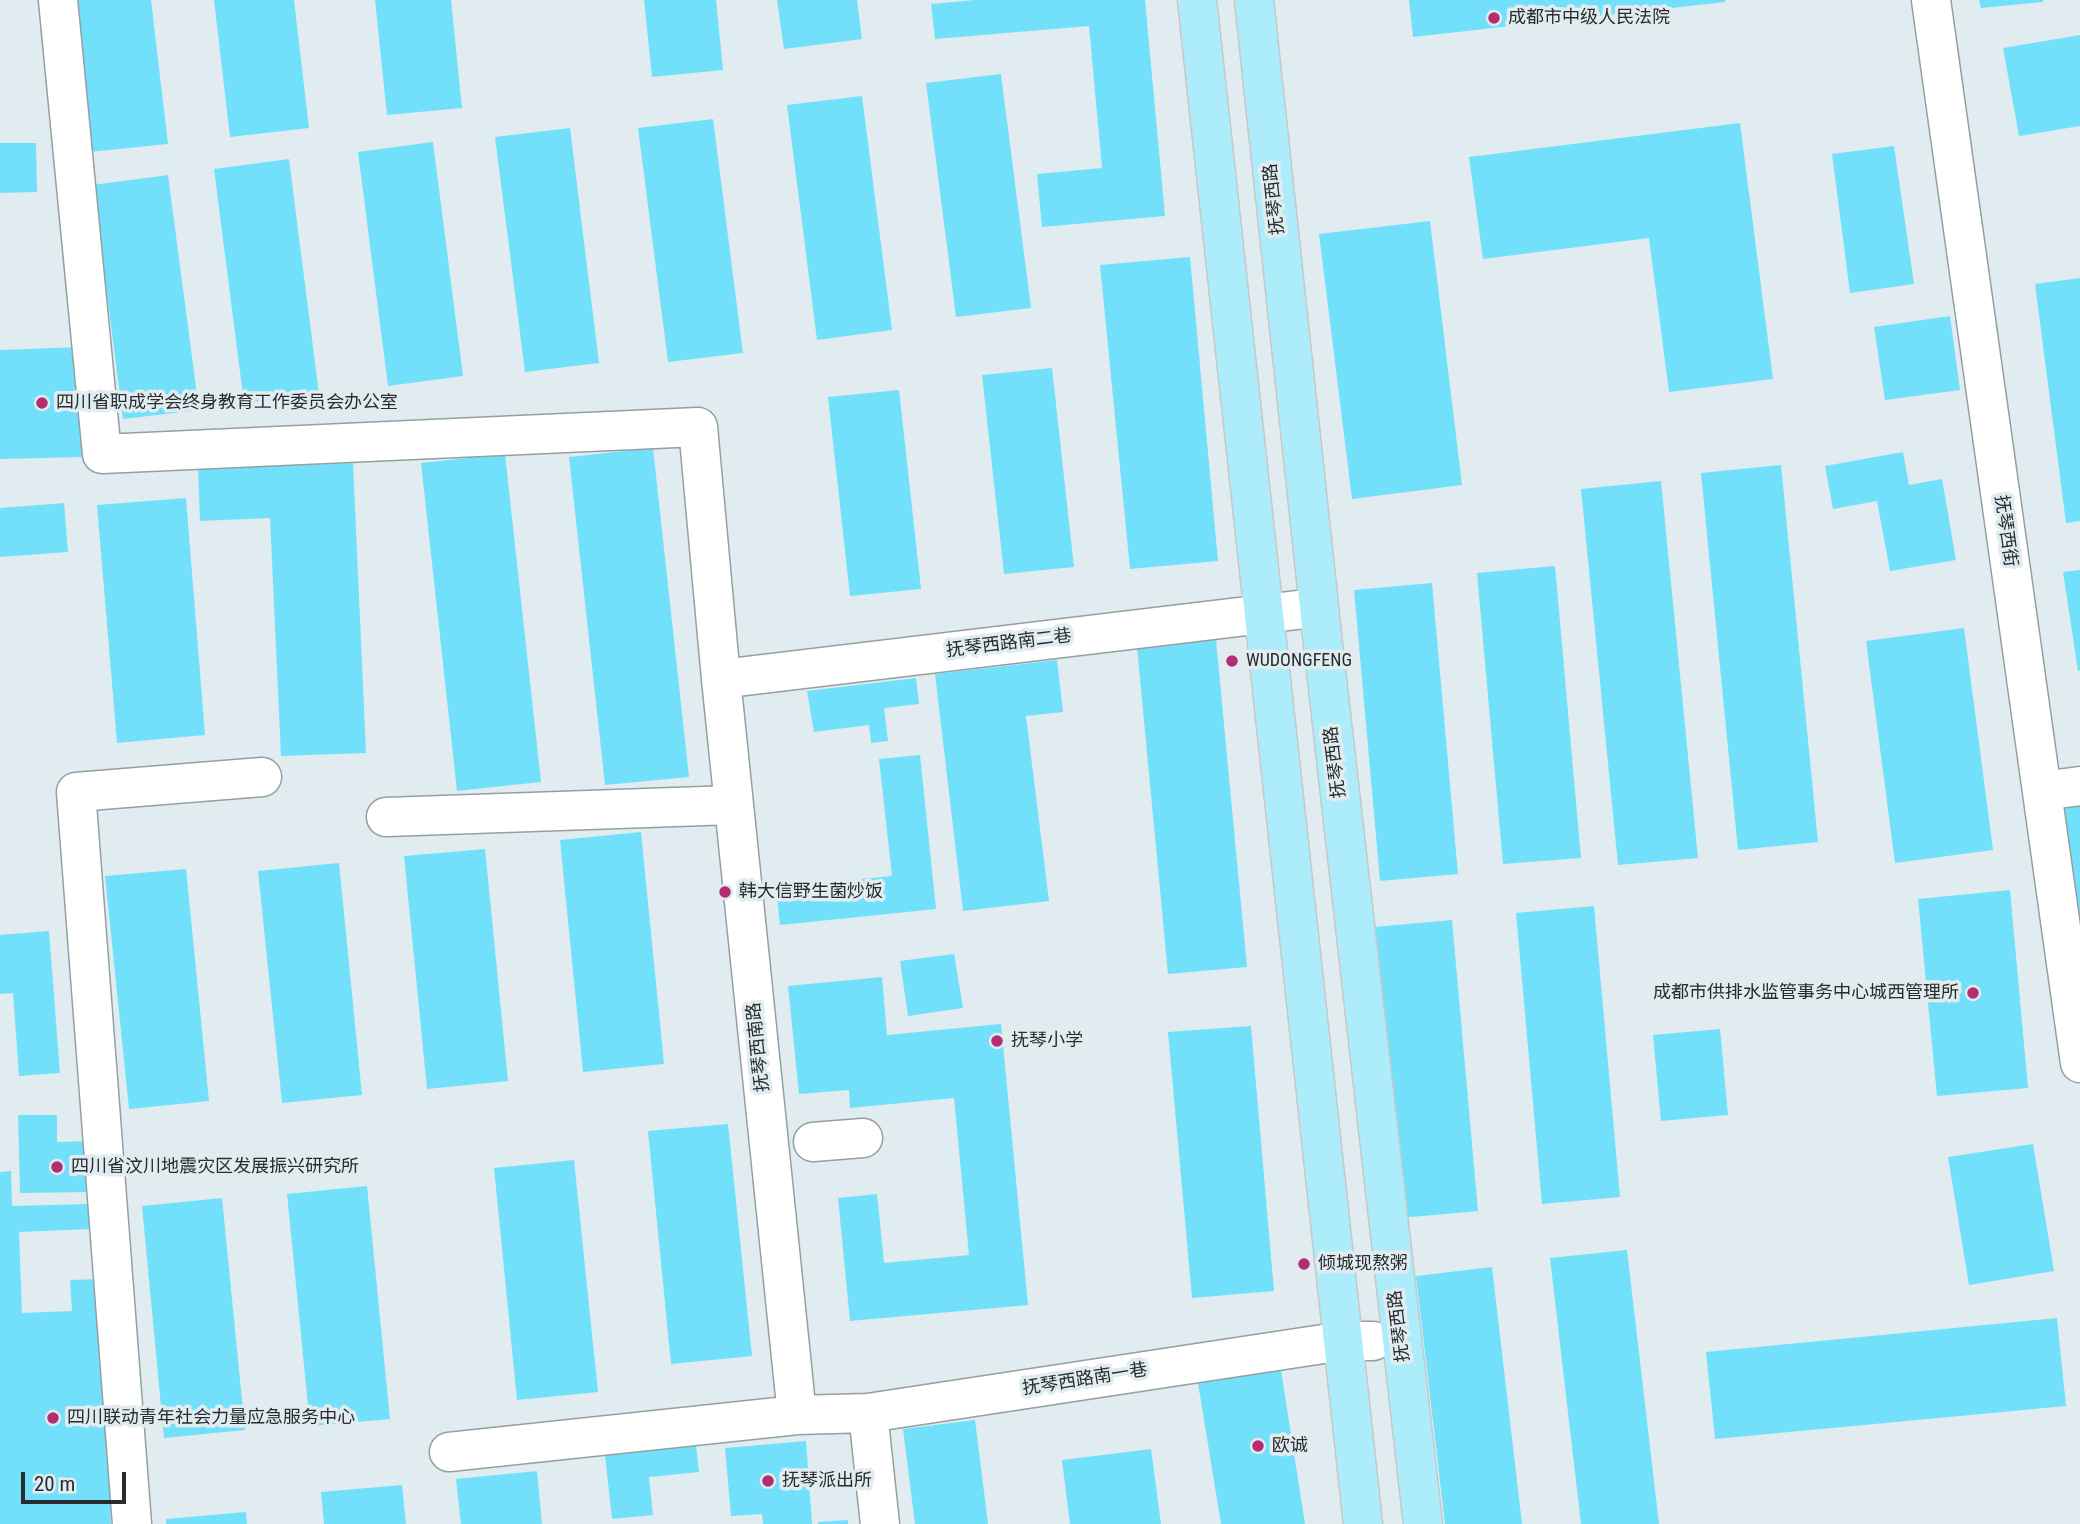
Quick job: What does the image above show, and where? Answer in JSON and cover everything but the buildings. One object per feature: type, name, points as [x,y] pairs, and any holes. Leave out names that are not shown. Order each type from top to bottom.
[{"type":"main road","points":[[1197,0],[1280,611],[1358,1341],[1363,1524]]},
{"type":"main road","name":"抚琴西路","points":[[1254,0],[1322,639],[1423,1524]]},
{"type":"street","name":"抚琴西南路","points":[[58,0],[102,454],[698,427],[733,805],[797,1415]]},
{"type":"street","name":"抚琴西街","points":[[1931,0],[2080,1063]]},
{"type":"street","name":"抚琴西路南二巷","points":[[721,679],[1280,611]]},
{"type":"street","points":[[132,1524],[76,792],[262,777]]},
{"type":"street","points":[[2042,791],[2080,786]]},
{"type":"street","points":[[386,817],[733,805]]},
{"type":"street","points":[[813,1142],[863,1138]]},
{"type":"street","name":"抚琴西路南一巷","points":[[449,1452],[797,1415],[868,1413],[1358,1341]]},
{"type":"street","points":[[868,1413],[880,1524]]},
{"type":"place","name":"成都市中级人民法院","points":[[1494,18]]},
{"type":"place","name":"四川省职成学会终身教育工作委员会办公室","points":[[42,403]]},
{"type":"place","name":"WUDONGFENG","points":[[1232,661]]},
{"type":"place","name":"韩大信野生菌炒饭","points":[[725,892]]},
{"type":"place","name":"成都市供排水监管事务中心城西管理所","points":[[1973,993]]},
{"type":"place","name":"抚琴小学","points":[[997,1041]]},
{"type":"place","name":"四川省汶川地震灾区发展振兴研究所","points":[[57,1167]]},
{"type":"place","name":"倾城现熬粥","points":[[1304,1264]]},
{"type":"place","name":"四川联动青年社会力量应急服务中心","points":[[53,1418]]},
{"type":"place","name":"欧诚","points":[[1258,1446]]},
{"type":"place","name":"抚琴派出所","points":[[768,1481]]}]
